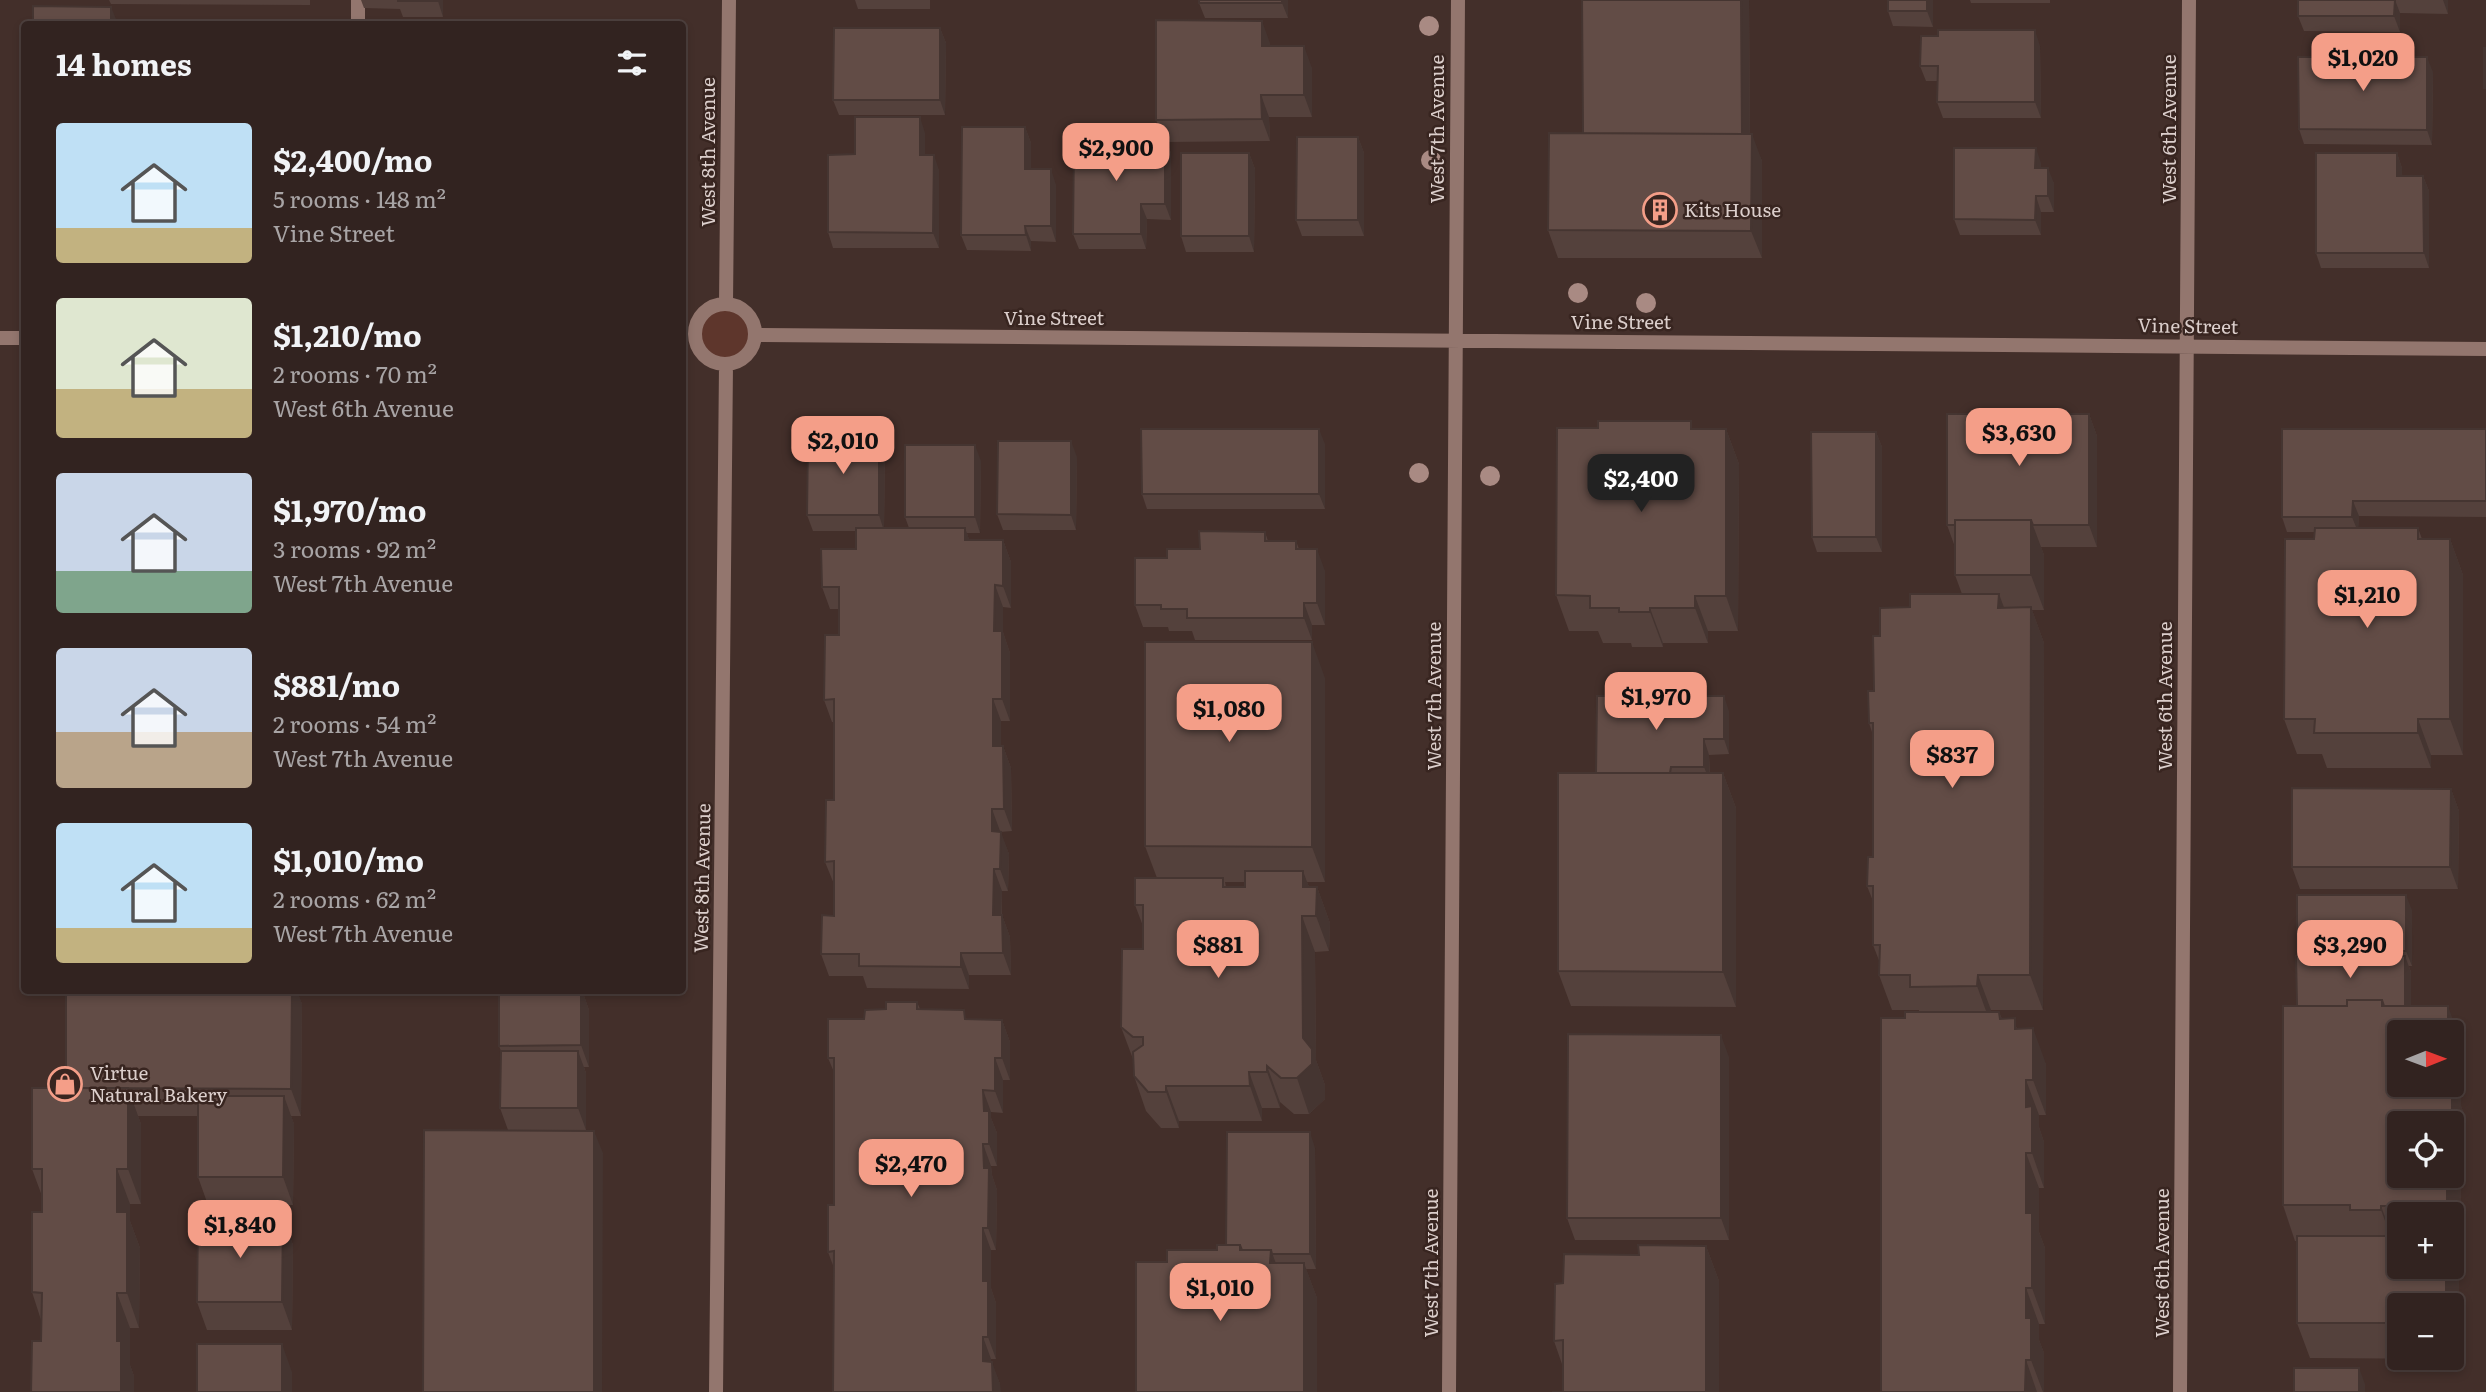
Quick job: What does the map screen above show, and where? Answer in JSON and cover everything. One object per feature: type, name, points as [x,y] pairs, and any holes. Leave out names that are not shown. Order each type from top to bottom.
[{"type":"street","points":[[358,0],[358,21]]},
{"type":"street","name":"West 8th Avenue","points":[[726,304],[729,0]]},
{"type":"street","name":"West 7th Avenue","points":[[1449,1392],[1458,0]]},
{"type":"street","name":"West 6th Avenue","points":[[2180,1392],[2189,0]]},
{"type":"street","points":[[726,304],[744,310],[750,317],[755,335],[750,352],[735,363],[726,365],[716,364],[700,353],[689,335],[700,316],[717,305],[726,304]]},
{"type":"street","name":"Vine Street","points":[[755,335],[2486,349]]},
{"type":"street","points":[[0,338],[21,338]]},
{"type":"street","name":"West 8th Avenue","points":[[716,1392],[726,365]]},
{"type":"shaded area","points":[[719,304],[731,304],[750,317],[755,334],[753,346],[742,359],[731,364],[719,364],[700,351],[695,340],[695,328],[708,309]]},
{"type":"building","points":[[438,0],[438,1],[398,1]]},
{"type":"building","points":[[1199,0],[1282,0],[1282,3],[1199,3]]},
{"type":"building","points":[[1582,0],[1741,0],[1742,134],[1583,133]]},
{"type":"building","points":[[1888,0],[1927,0],[1927,11],[1888,11]]},
{"type":"building","points":[[2298,0],[2395,0],[2394,16],[2298,16]]},
{"type":"building","points":[[33,6],[111,7],[111,21],[33,21]]},
{"type":"building","points":[[1156,20],[1262,21],[1262,46],[1304,46],[1304,95],[1261,95],[1262,119],[1156,120]]},
{"type":"building","points":[[834,28],[940,28],[940,100],[833,100]]},
{"type":"building","points":[[1938,30],[2035,30],[2035,102],[1937,102],[1938,66],[1920,66],[1921,36],[1938,36]]},
{"type":"building","points":[[2486,48],[2486,88],[2484,88]]},
{"type":"building","points":[[2298,57],[2427,57],[2427,130],[2299,129]]},
{"type":"building","points":[[855,117],[920,117],[920,155],[934,155],[933,233],[828,232],[828,155],[855,154]]},
{"type":"building","points":[[962,127],[1025,127],[1025,169],[1051,169],[1051,226],[1025,226],[1026,235],[961,235]]},
{"type":"building","name":"Kits House","points":[[1549,133],[1752,134],[1751,231],[1548,230]]},
{"type":"building","points":[[1074,137],[1165,137],[1165,204],[1141,204],[1141,234],[1073,234]]},
{"type":"building","points":[[1297,137],[1358,137],[1358,220],[1296,220]]},
{"type":"building","points":[[1954,148],[2036,148],[2035,168],[2048,168],[2048,196],[2036,196],[2035,220],[1954,219]]},
{"type":"building","points":[[1181,153],[1249,153],[1249,236],[1181,236]]},
{"type":"building","points":[[2316,153],[2397,153],[2397,176],[2423,176],[2424,253],[2316,253]]},
{"type":"building","points":[[1947,414],[2089,414],[2089,525],[2033,525],[2031,520],[1955,520],[1955,525],[1947,525]]},
{"type":"building","points":[[1598,421],[1691,421],[1691,429],[1726,429],[1726,596],[1695,596],[1695,608],[1650,608],[1650,612],[1619,612],[1619,608],[1590,608],[1590,596],[1556,595],[1557,428],[1598,428]]},
{"type":"building","points":[[1141,429],[1319,429],[1319,494],[1142,494]]},
{"type":"building","points":[[2282,429],[2486,429],[2486,501],[2353,501],[2352,517],[2282,517]]},
{"type":"building","points":[[1811,432],[1876,432],[1876,537],[1812,537]]},
{"type":"building","points":[[808,437],[879,437],[879,515],[807,515]]},
{"type":"building","points":[[998,441],[1071,441],[1071,515],[997,514]]},
{"type":"building","points":[[905,445],[975,445],[975,517],[905,517]]},
{"type":"building","points":[[1955,520],[2031,520],[2031,575],[1955,575]]},
{"type":"building","points":[[856,528],[965,528],[965,540],[1003,540],[1003,586],[995,585],[994,631],[1002,631],[1002,699],[993,699],[993,746],[1003,746],[1004,809],[992,809],[992,831],[1001,832],[1000,869],[994,869],[993,915],[1002,915],[1003,953],[961,953],[961,967],[859,966],[859,954],[821,954],[822,915],[834,916],[834,861],[825,862],[826,800],[834,800],[834,699],[824,700],[825,635],[839,635],[839,587],[822,587],[821,549],[856,549]]},
{"type":"building","points":[[2315,528],[2418,528],[2418,539],[2450,539],[2450,719],[2418,719],[2418,733],[2314,733],[2315,719],[2284,719],[2285,539],[2314,539]]},
{"type":"building","points":[[1199,531],[1265,532],[1265,541],[1296,541],[1296,549],[1317,549],[1317,603],[1304,603],[1304,618],[1187,618],[1187,609],[1135,605],[1135,558],[1167,558],[1167,549],[1200,549]]},
{"type":"building","points":[[1910,594],[1999,594],[1998,608],[2031,607],[2030,975],[1978,975],[1977,986],[1910,987],[1910,975],[1879,975],[1880,945],[1873,945],[1873,886],[1867,886],[1868,857],[1873,857],[1873,723],[1869,723],[1868,691],[1874,691],[1873,636],[1880,636],[1880,608],[1910,607]]},
{"type":"building","points":[[1145,642],[1312,642],[1312,847],[1145,846]]},
{"type":"building","points":[[1597,696],[1724,696],[1724,739],[1704,739],[1704,767],[1671,767],[1670,773],[1596,773]]},
{"type":"building","points":[[1558,773],[1723,773],[1723,972],[1558,971]]},
{"type":"building","points":[[2292,788],[2451,789],[2450,867],[2292,867]]},
{"type":"building","points":[[1245,871],[1303,871],[1303,887],[1317,887],[1316,916],[1302,916],[1303,1038],[1312,1049],[1312,1064],[1297,1078],[1281,1078],[1267,1066],[1267,1072],[1249,1072],[1250,1086],[1166,1086],[1166,1092],[1148,1092],[1134,1076],[1133,1052],[1143,1045],[1143,1037],[1133,1037],[1121,1027],[1122,949],[1143,949],[1143,905],[1135,905],[1135,878],[1223,878],[1223,887],[1245,887]]},
{"type":"building","points":[[2297,895],[2406,895],[2406,951],[2297,950]]},
{"type":"building","points":[[2296,956],[2405,956],[2405,1006],[2384,1006],[2382,1000],[2347,1000],[2347,1006],[2297,1006]]},
{"type":"building","points":[[66,994],[292,994],[291,1089],[66,1088]]},
{"type":"building","points":[[499,994],[581,994],[581,1045],[499,1046]]},
{"type":"building","points":[[2347,1000],[2382,1000],[2382,1006],[2448,1006],[2448,1020],[2387,1020],[2387,1097],[2452,1097],[2452,1111],[2387,1111],[2387,1188],[2447,1188],[2447,1202],[2387,1202],[2387,1206],[2381,1206],[2381,1210],[2350,1210],[2350,1205],[2283,1205],[2283,1006],[2347,1006]]},
{"type":"building","points":[[886,1002],[917,1002],[917,1009],[964,1010],[965,1019],[1002,1020],[1002,1058],[995,1058],[995,1091],[983,1090],[984,1111],[989,1111],[989,1144],[983,1144],[984,1168],[989,1168],[988,1228],[983,1228],[983,1281],[988,1281],[988,1337],[983,1337],[983,1361],[992,1362],[993,1392],[833,1392],[834,1251],[828,1252],[828,1205],[834,1205],[834,1058],[828,1058],[828,1019],[864,1019],[865,1010],[886,1009]]},
{"type":"building","points":[[1905,1012],[1999,1012],[2000,1019],[2015,1018],[2015,1029],[2033,1028],[2033,1080],[2026,1080],[2026,1107],[2032,1106],[2032,1153],[2026,1153],[2026,1213],[2032,1213],[2032,1288],[2026,1288],[2026,1318],[2031,1318],[2031,1360],[2026,1360],[2025,1390],[2031,1392],[1881,1392],[1881,1018],[1905,1018]]},
{"type":"building","points":[[1568,1034],[1721,1035],[1721,1218],[1567,1218]]},
{"type":"building","points":[[501,1051],[578,1051],[578,1108],[500,1108]]},
{"type":"building","points":[[32,1088],[128,1088],[128,1169],[117,1169],[117,1212],[127,1212],[127,1293],[117,1293],[121,1392],[31,1392],[32,1341],[41,1341],[42,1293],[32,1292],[32,1212],[42,1212],[42,1169],[32,1169]]},
{"type":"building","points":[[198,1096],[284,1096],[283,1177],[198,1177]]},
{"type":"building","points":[[424,1130],[594,1131],[594,1392],[423,1392]]},
{"type":"building","points":[[1227,1132],[1310,1132],[1310,1254],[1272,1254],[1271,1250],[1242,1250],[1240,1245],[1226,1245]]},
{"type":"building","points":[[198,1217],[283,1217],[282,1302],[197,1302]]},
{"type":"building","points":[[2297,1236],[2387,1236],[2387,1279],[2446,1279],[2446,1293],[2387,1293],[2387,1323],[2297,1323]]},
{"type":"building","points":[[1217,1245],[1240,1245],[1240,1250],[1271,1250],[1270,1263],[1304,1263],[1304,1392],[1136,1392],[1136,1262],[1167,1262],[1167,1250],[1217,1250]]},
{"type":"building","points":[[1638,1245],[1706,1246],[1706,1392],[1563,1392],[1563,1340],[1554,1341],[1555,1284],[1563,1283],[1564,1254],[1639,1255]]},
{"type":"building","points":[[197,1344],[282,1344],[282,1392],[197,1392]]},
{"type":"building","points":[[2294,1368],[2359,1368],[2359,1392],[2294,1392]]},
{"type":"place","name":"Kits House","points":[[1660,210]]},
{"type":"place","name":"Virtue Natural Bakery","points":[[65,1084]]}]
